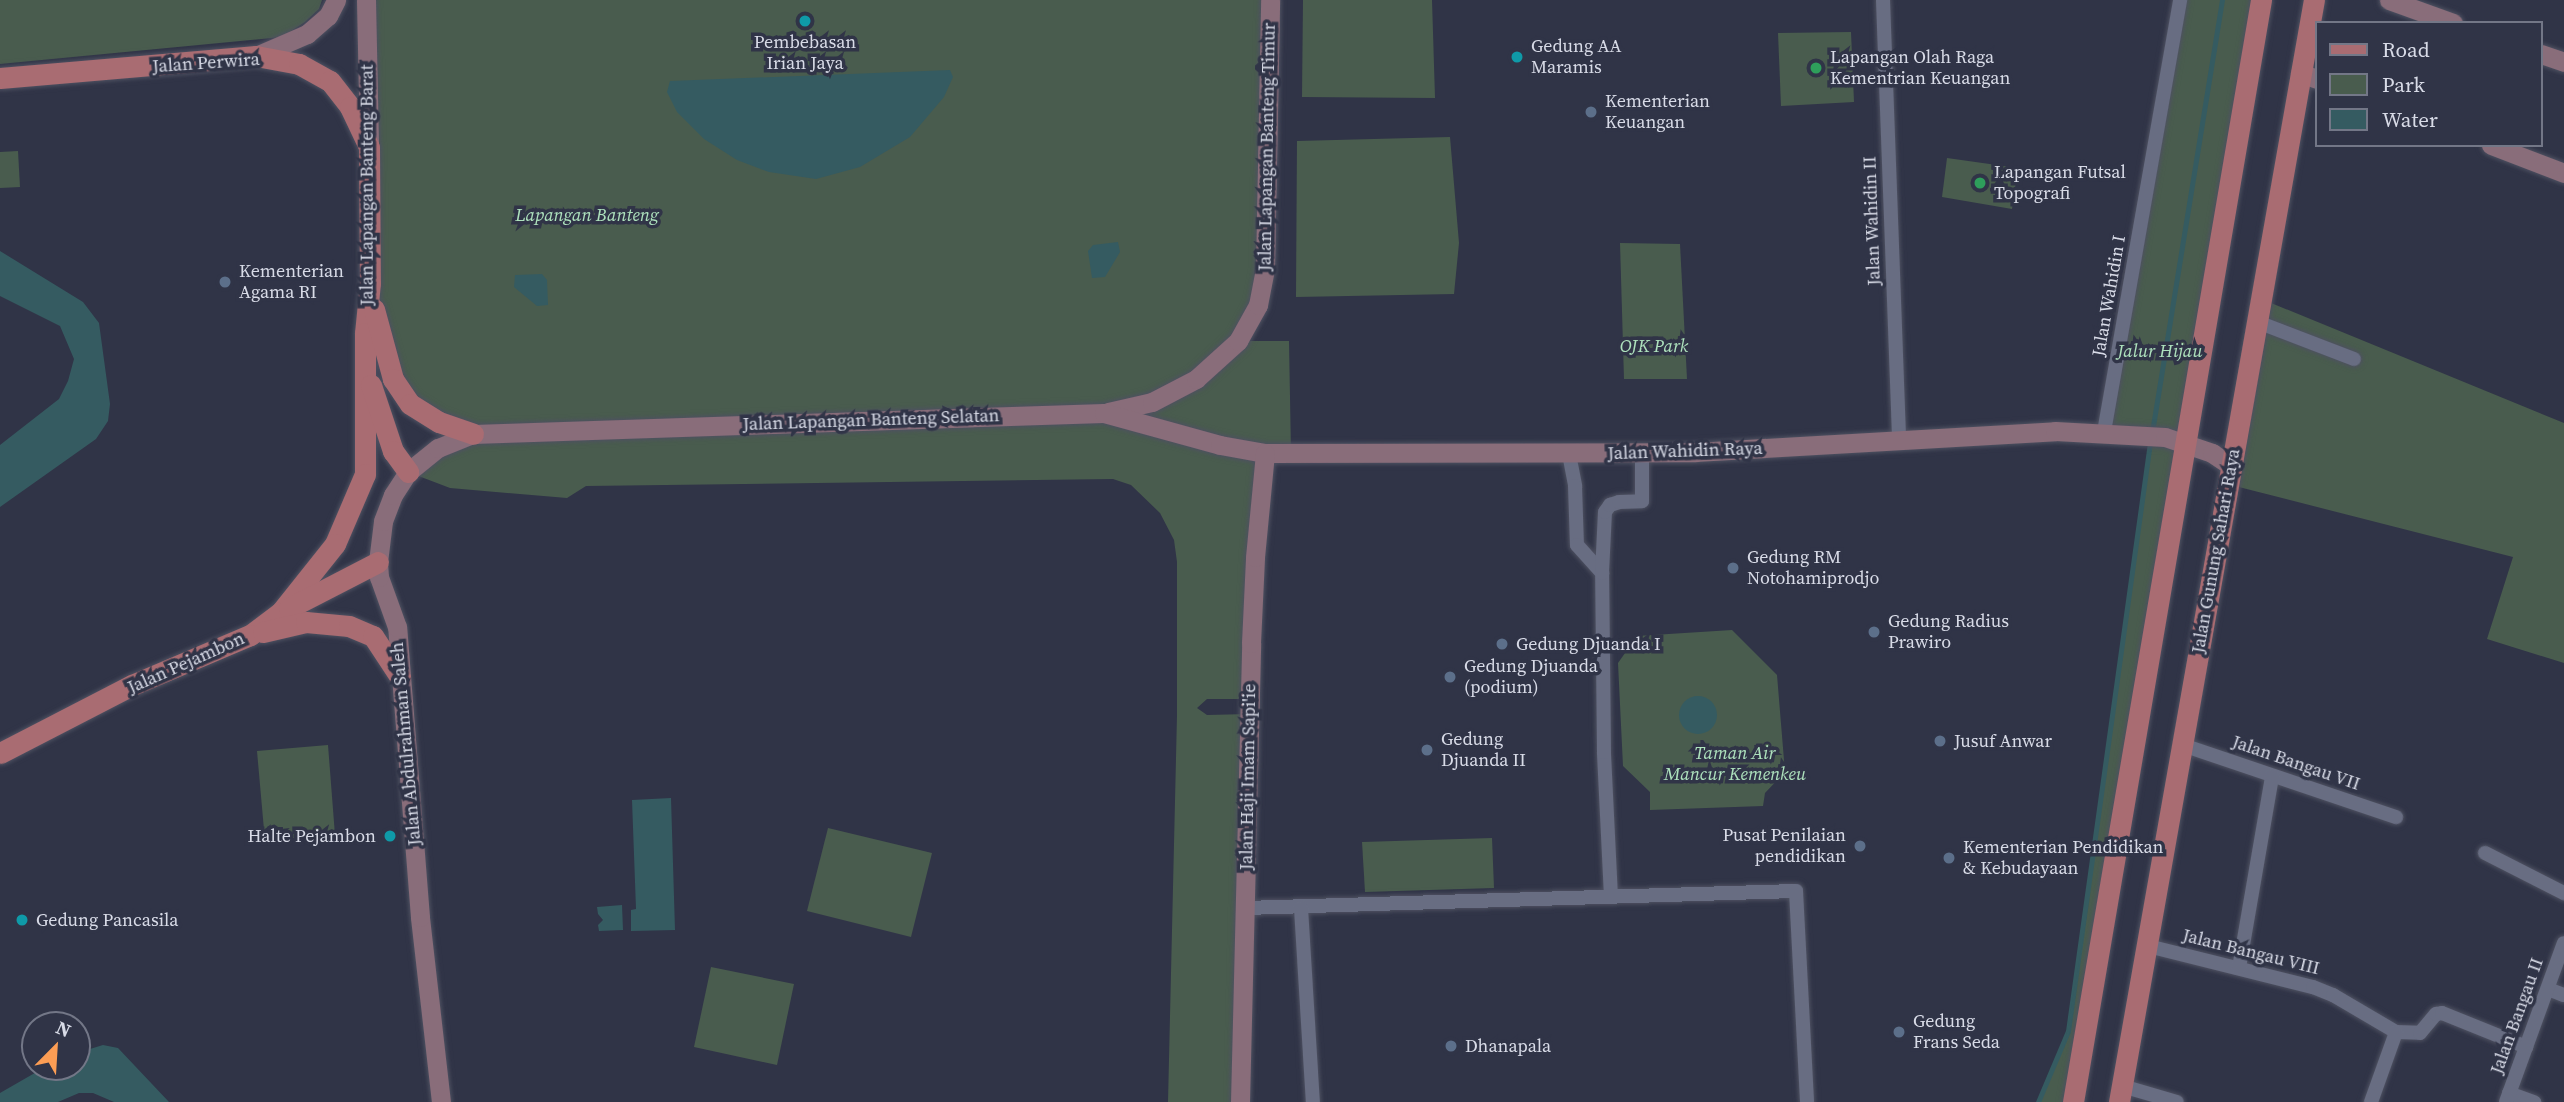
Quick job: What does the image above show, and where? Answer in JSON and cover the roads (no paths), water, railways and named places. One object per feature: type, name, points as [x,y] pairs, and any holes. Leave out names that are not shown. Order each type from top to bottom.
[{"type":"main road","points":[[2073,1102],[2175,439],[2261,0]]},
{"type":"main road","name":"Jalan Gunung Sahari Raya","points":[[2121,1094],[2255,321],[2309,76],[2314,0]]},
{"type":"main road","name":"Jalan Perwira","points":[[0,78],[256,56],[299,64],[330,81],[350,107],[369,147]]},
{"type":"main road","name":"Jalan Lapangan Banteng Barat","points":[[366,370],[365,333],[370,283],[369,147]]},
{"type":"main road","points":[[370,283],[376,322],[393,379],[410,404],[439,422],[473,434]]},
{"type":"main road","points":[[366,370],[393,451],[408,472]]},
{"type":"main road","name":"Jalan Pejambon","points":[[0,753],[132,685],[250,635],[281,612],[335,544],[359,495],[365,474],[366,370]]},
{"type":"main road","points":[[281,612],[378,562]]},
{"type":"main road","points":[[250,635],[306,622],[349,626],[373,636],[400,677]]},
{"type":"street","points":[[256,56],[307,34],[327,16],[336,0]]},
{"type":"street","name":"Jalan Lapangan Banteng Barat","points":[[366,0],[369,147]]},
{"type":"street","name":"Jalan Lapangan Banteng Timur","points":[[1104,413],[1152,402],[1196,379],[1238,341],[1258,305],[1265,269],[1270,0]]},
{"type":"street","name":"Jalan Wahidin II","points":[[1884,0],[1899,441]]},
{"type":"street","name":"Jalan Wahidin I","points":[[2105,432],[2180,0]]},
{"type":"street","points":[[2389,0],[2447,21]]},
{"type":"street","points":[[2543,55],[2564,62]]},
{"type":"street","points":[[2496,147],[2564,173]]},
{"type":"street","points":[[2255,321],[2354,359]]},
{"type":"street","name":"Jalan Lapangan Banteng Selatan","points":[[473,434],[1104,413],[1220,445],[1265,453]]},
{"type":"street","name":"Jalan Wahidin Raya","points":[[1265,453],[1643,452],[2055,431],[2105,432],[2175,439],[2212,453],[2231,466]]},
{"type":"street","name":"Jalan Abdulrahman Saleh","points":[[441,1102],[420,917],[397,627],[379,577],[378,562],[383,521],[393,495],[408,472],[438,448],[473,434]]},
{"type":"street","points":[[1611,897],[1604,752],[1602,573],[1605,512],[1610,505],[1619,502],[1642,501],[1643,452]]},
{"type":"street","name":"Jalan Haji Imam Sapi'ie","points":[[1240,1102],[1253,594],[1265,453]]},
{"type":"street","points":[[1569,454],[1575,486],[1577,545],[1602,573]]},
{"type":"street","name":"Jalan Bangau VII","points":[[2183,745],[2396,817]]},
{"type":"street","points":[[2239,968],[2272,776]]},
{"type":"street","points":[[2485,852],[2564,893]]},
{"type":"street","points":[[1245,908],[1796,891],[1807,1102]]},
{"type":"street","points":[[1301,908],[1313,1102]]},
{"type":"street","name":"Jalan Bangau II","points":[[2507,1098],[2564,943]]},
{"type":"street","name":"Jalan Bangau VIII","points":[[2148,946],[2284,978],[2333,995],[2396,1032]]},
{"type":"street","points":[[2548,989],[2564,995]]},
{"type":"street","points":[[2371,1102],[2396,1032],[2420,1033],[2436,1014],[2442,1013],[2526,1046]]},
{"type":"street","points":[[2121,1094],[2177,1102]]},
{"type":"street","points":[[2507,1098],[2535,1102]]},
{"type":"water","points":[[950,70],[953,77],[944,97],[910,137],[860,167],[816,179],[769,172],[737,160],[704,139],[677,112],[667,92],[670,81]]},
{"type":"water","points":[[1118,242],[1120,252],[1105,277],[1092,278],[1088,251],[1093,245]]},
{"type":"water","points":[[0,251],[83,302],[99,323],[110,404],[108,421],[96,439],[0,507],[0,445],[59,399],[68,381],[74,359],[60,326],[0,296]]},
{"type":"water","points":[[542,274],[547,280],[548,305],[537,306],[514,287],[515,275]]},
{"type":"water","points":[[1698,696],[1711,702],[1717,715],[1711,728],[1698,734],[1685,728],[1679,715],[1685,702]]},
{"type":"water","points":[[671,798],[675,930],[631,931],[631,910],[636,909],[632,800]]},
{"type":"water","points":[[622,905],[623,930],[599,931],[598,925],[603,920],[597,907]]},
{"type":"water","points":[[103,1045],[118,1048],[169,1102],[114,1102],[93,1093],[79,1093],[58,1102],[0,1102],[0,1093],[21,1081],[91,1081],[91,1049]]},
{"type":"waterway","points":[[2152,432],[2222,0]]},
{"type":"waterway","points":[[2038,1102],[2068,1031],[2150,442]]},
{"type":"place","name":"Pembebasan Irian Jaya","points":[[805,21]]},
{"type":"place","name":"Gedung AA Maramis","points":[[1517,57]]},
{"type":"place","name":"Lapangan Olah Raga Kementrian Keuangan","points":[[1816,68]]},
{"type":"place","name":"Kementerian Keuangan","points":[[1591,112]]},
{"type":"place","name":"Lapangan Futsal Topografi","points":[[1980,183]]},
{"type":"place","name":"Kementerian Agama RI","points":[[225,282]]},
{"type":"place","name":"Gedung RM Notohamiprodjo","points":[[1733,568]]},
{"type":"place","name":"Gedung Radius Prawiro","points":[[1874,632]]},
{"type":"place","name":"Gedung Djuanda I","points":[[1502,644]]},
{"type":"place","name":"Gedung Djuanda (podium)","points":[[1450,677]]},
{"type":"place","name":"Jusuf Anwar","points":[[1940,741]]},
{"type":"place","name":"Gedung Djuanda II","points":[[1427,750]]},
{"type":"place","name":"Halte Pejambon","points":[[390,836]]},
{"type":"place","name":"Pusat Penilaian pendidikan","points":[[1860,846]]},
{"type":"place","name":"Kementerian Pendidikan & Kebudayaan","points":[[1949,858]]},
{"type":"place","name":"Gedung Pancasila","points":[[22,920]]},
{"type":"place","name":"Gedung Frans Seda","points":[[1899,1032]]},
{"type":"place","name":"Dhanapala","points":[[1451,1046]]},
{"type":"park label","name":"Lapangan Banteng","points":[[587,215]]},
{"type":"park label","name":"OJK Park","points":[[1654,346]]},
{"type":"park label","name":"Jalur Hijau","points":[[2160,351]]},
{"type":"park label","name":"Taman Air Mancur Kemenkeu","points":[[1735,764]]}]
